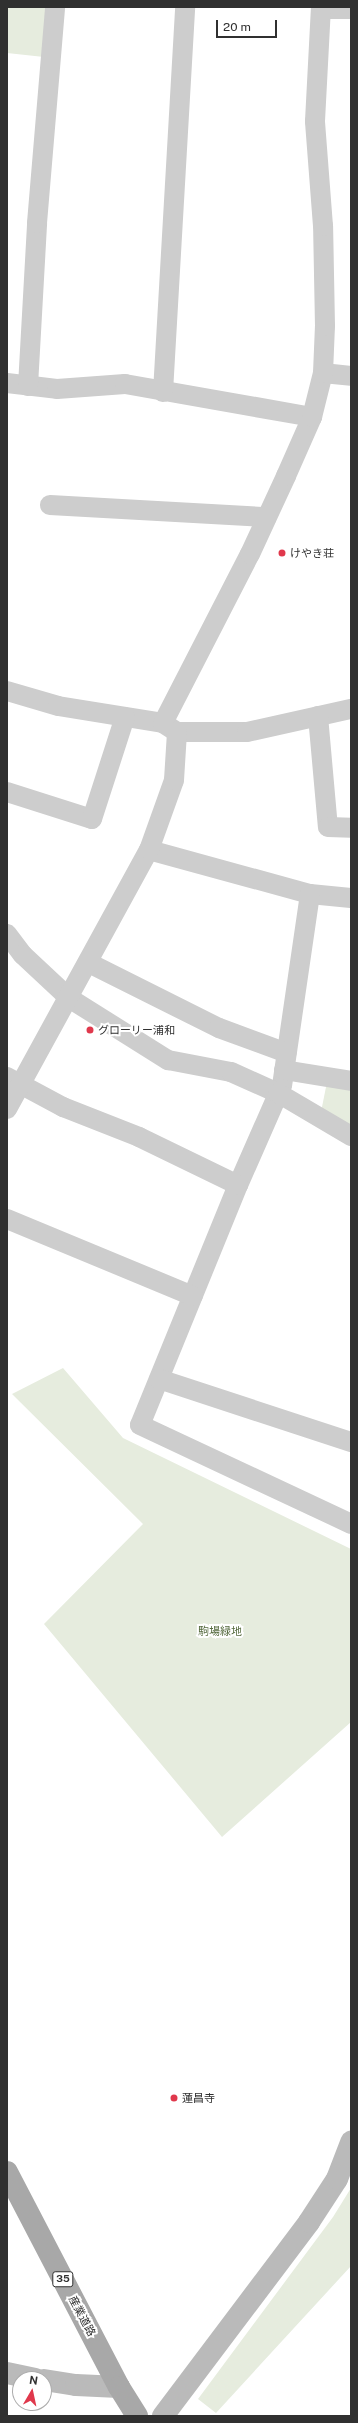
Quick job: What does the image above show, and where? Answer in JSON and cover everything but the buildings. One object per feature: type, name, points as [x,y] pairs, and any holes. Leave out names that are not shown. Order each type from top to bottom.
[{"type":"main road","name":"産業道路","points":[[7,2172],[119,2387],[137,2416]]},
{"type":"street","points":[[28,386],[37,223],[55,7]]},
{"type":"street","points":[[163,392],[185,7]]},
{"type":"street","points":[[7,1109],[14,1081],[69,998],[149,850],[174,780],[170,727],[312,417],[323,373],[325,326],[323,226],[315,121],[318,31],[322,8],[351,8]]},
{"type":"street","points":[[323,373],[351,376]]},
{"type":"street","points":[[7,383],[57,389],[125,384],[163,392],[312,417]]},
{"type":"street","points":[[50,505],[267,517]]},
{"type":"street","points":[[7,692],[58,706],[126,717],[170,727],[247,732],[351,709]]},
{"type":"street","points":[[318,716],[328,827],[351,828]]},
{"type":"street","points":[[7,792],[92,819],[126,717]]},
{"type":"street","points":[[149,850],[310,894],[351,898]]},
{"type":"street","points":[[310,894],[285,1062],[278,1093],[238,1185],[140,1425],[351,1524]]},
{"type":"street","points":[[7,934],[23,955],[69,998],[168,1060],[231,1072],[278,1093],[351,1136]]},
{"type":"street","points":[[89,963],[285,1062],[351,1081]]},
{"type":"street","points":[[14,1081],[62,1107],[139,1137],[238,1185]]},
{"type":"street","points":[[7,1219],[193,1296]]},
{"type":"street","points":[[159,1379],[351,1442]]},
{"type":"street","points":[[163,2416],[309,2222],[337,2179],[351,2142]]},
{"type":"street","points":[[52,2381],[76,2385],[119,2387]]},
{"type":"green space","points":[[7,7],[48,7],[44,57],[7,53]]},
{"type":"green space","points":[[327,1082],[351,1086],[351,1128],[321,1112]]},
{"type":"green space","name":"駒場緑地","points":[[63,1368],[123,1438],[351,1549],[351,1722],[222,1837],[44,1624],[143,1524],[12,1394]]},
{"type":"green space","points":[[351,2188],[351,2266],[216,2413],[198,2399],[333,2217]]},
{"type":"place","name":"けやき荘","points":[[282,553]]},
{"type":"place","name":"グローリー浦和","points":[[90,1030]]},
{"type":"place","name":"蓮昌寺","points":[[174,2098]]}]
